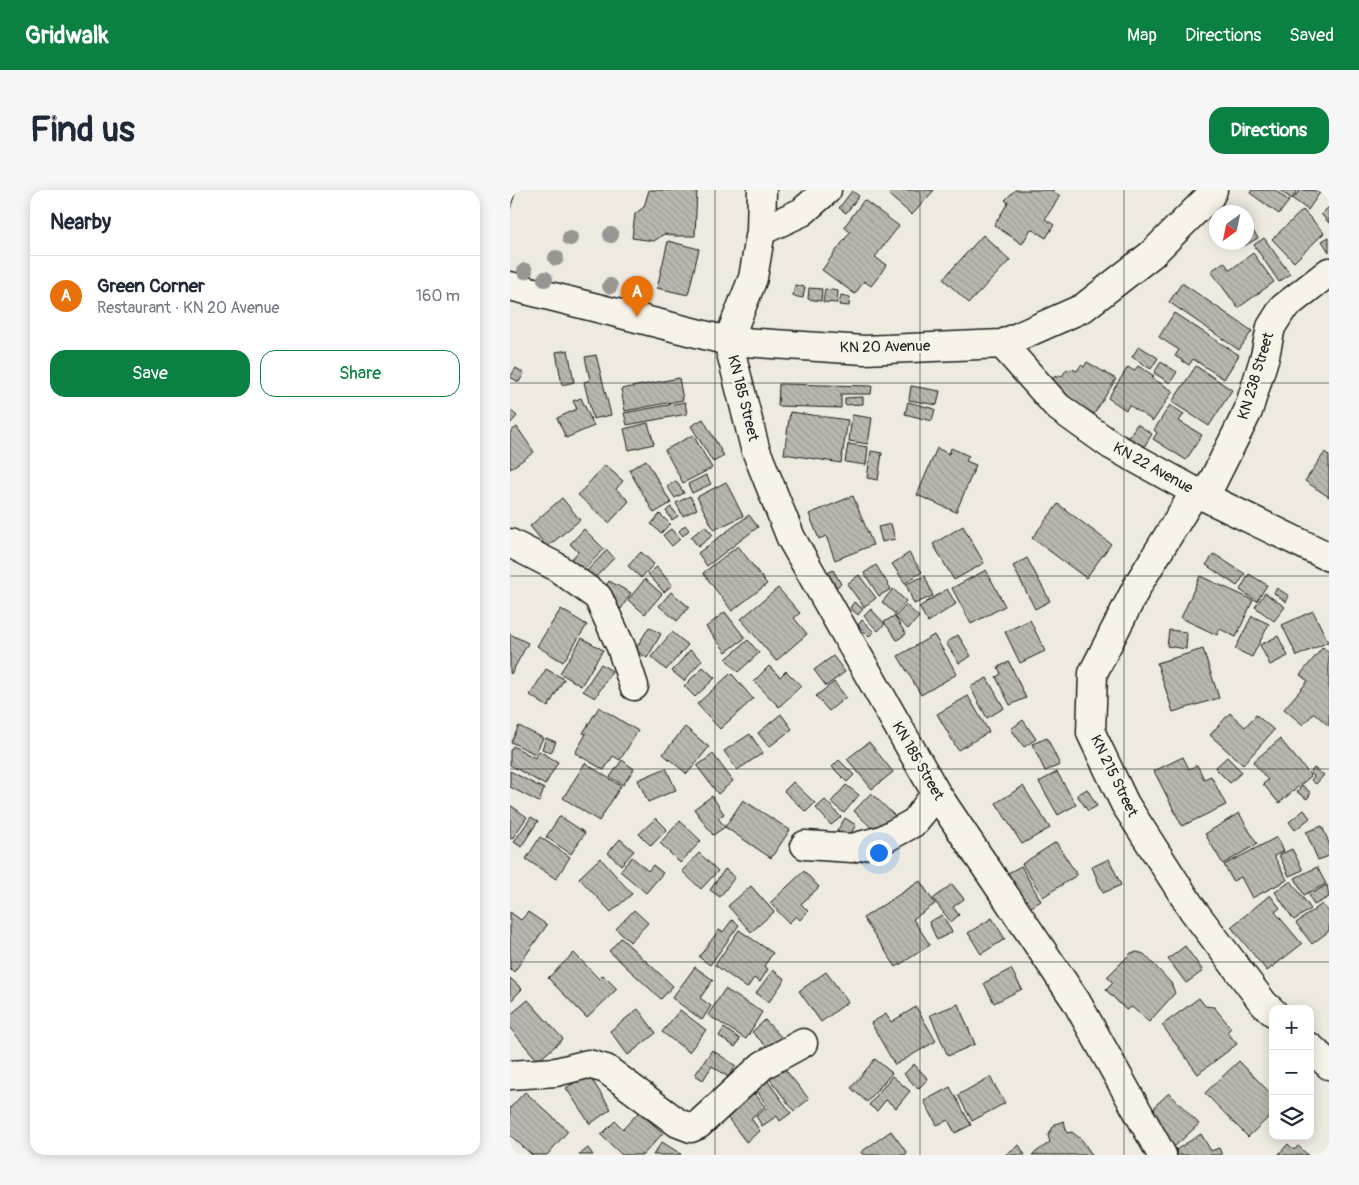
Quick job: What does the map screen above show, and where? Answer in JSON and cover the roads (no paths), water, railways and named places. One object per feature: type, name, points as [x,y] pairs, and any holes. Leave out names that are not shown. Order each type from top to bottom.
[{"type":"street","points":[[728,341],[753,278],[761,231],[762,190]]},
{"type":"street","points":[[761,231],[802,212],[827,190]]},
{"type":"street","name":"KN 20 Avenue","points":[[510,286],[728,341],[864,350],[1002,344],[1083,308],[1152,254],[1214,190]]},
{"type":"street","name":"KN 238 Street","points":[[1200,495],[1248,411],[1265,356],[1271,327],[1283,308],[1329,272]]},
{"type":"street","name":"KN 185 Street","points":[[728,341],[756,448],[791,538],[936,792],[1076,1001],[1162,1155]]},
{"type":"street","name":"KN 22 Avenue","points":[[1002,344],[1058,407],[1111,445],[1200,495],[1329,556]]},
{"type":"street","name":"KN 215 Street","points":[[1200,495],[1138,583],[1093,673],[1091,733],[1125,804],[1193,910],[1269,1008]]},
{"type":"street","points":[[510,543],[555,566],[598,597],[621,646],[634,686]]},
{"type":"street","points":[[805,846],[852,848],[882,840],[914,822],[936,792]]},
{"type":"street","points":[[510,1076],[556,1072],[588,1064],[606,1069],[678,1123],[691,1128],[698,1125],[763,1065],[803,1043]]},
{"type":"street","points":[[1313,1050],[1329,1065]]},
{"type":"place","name":"Green Corner","points":[[637,317]]}]
